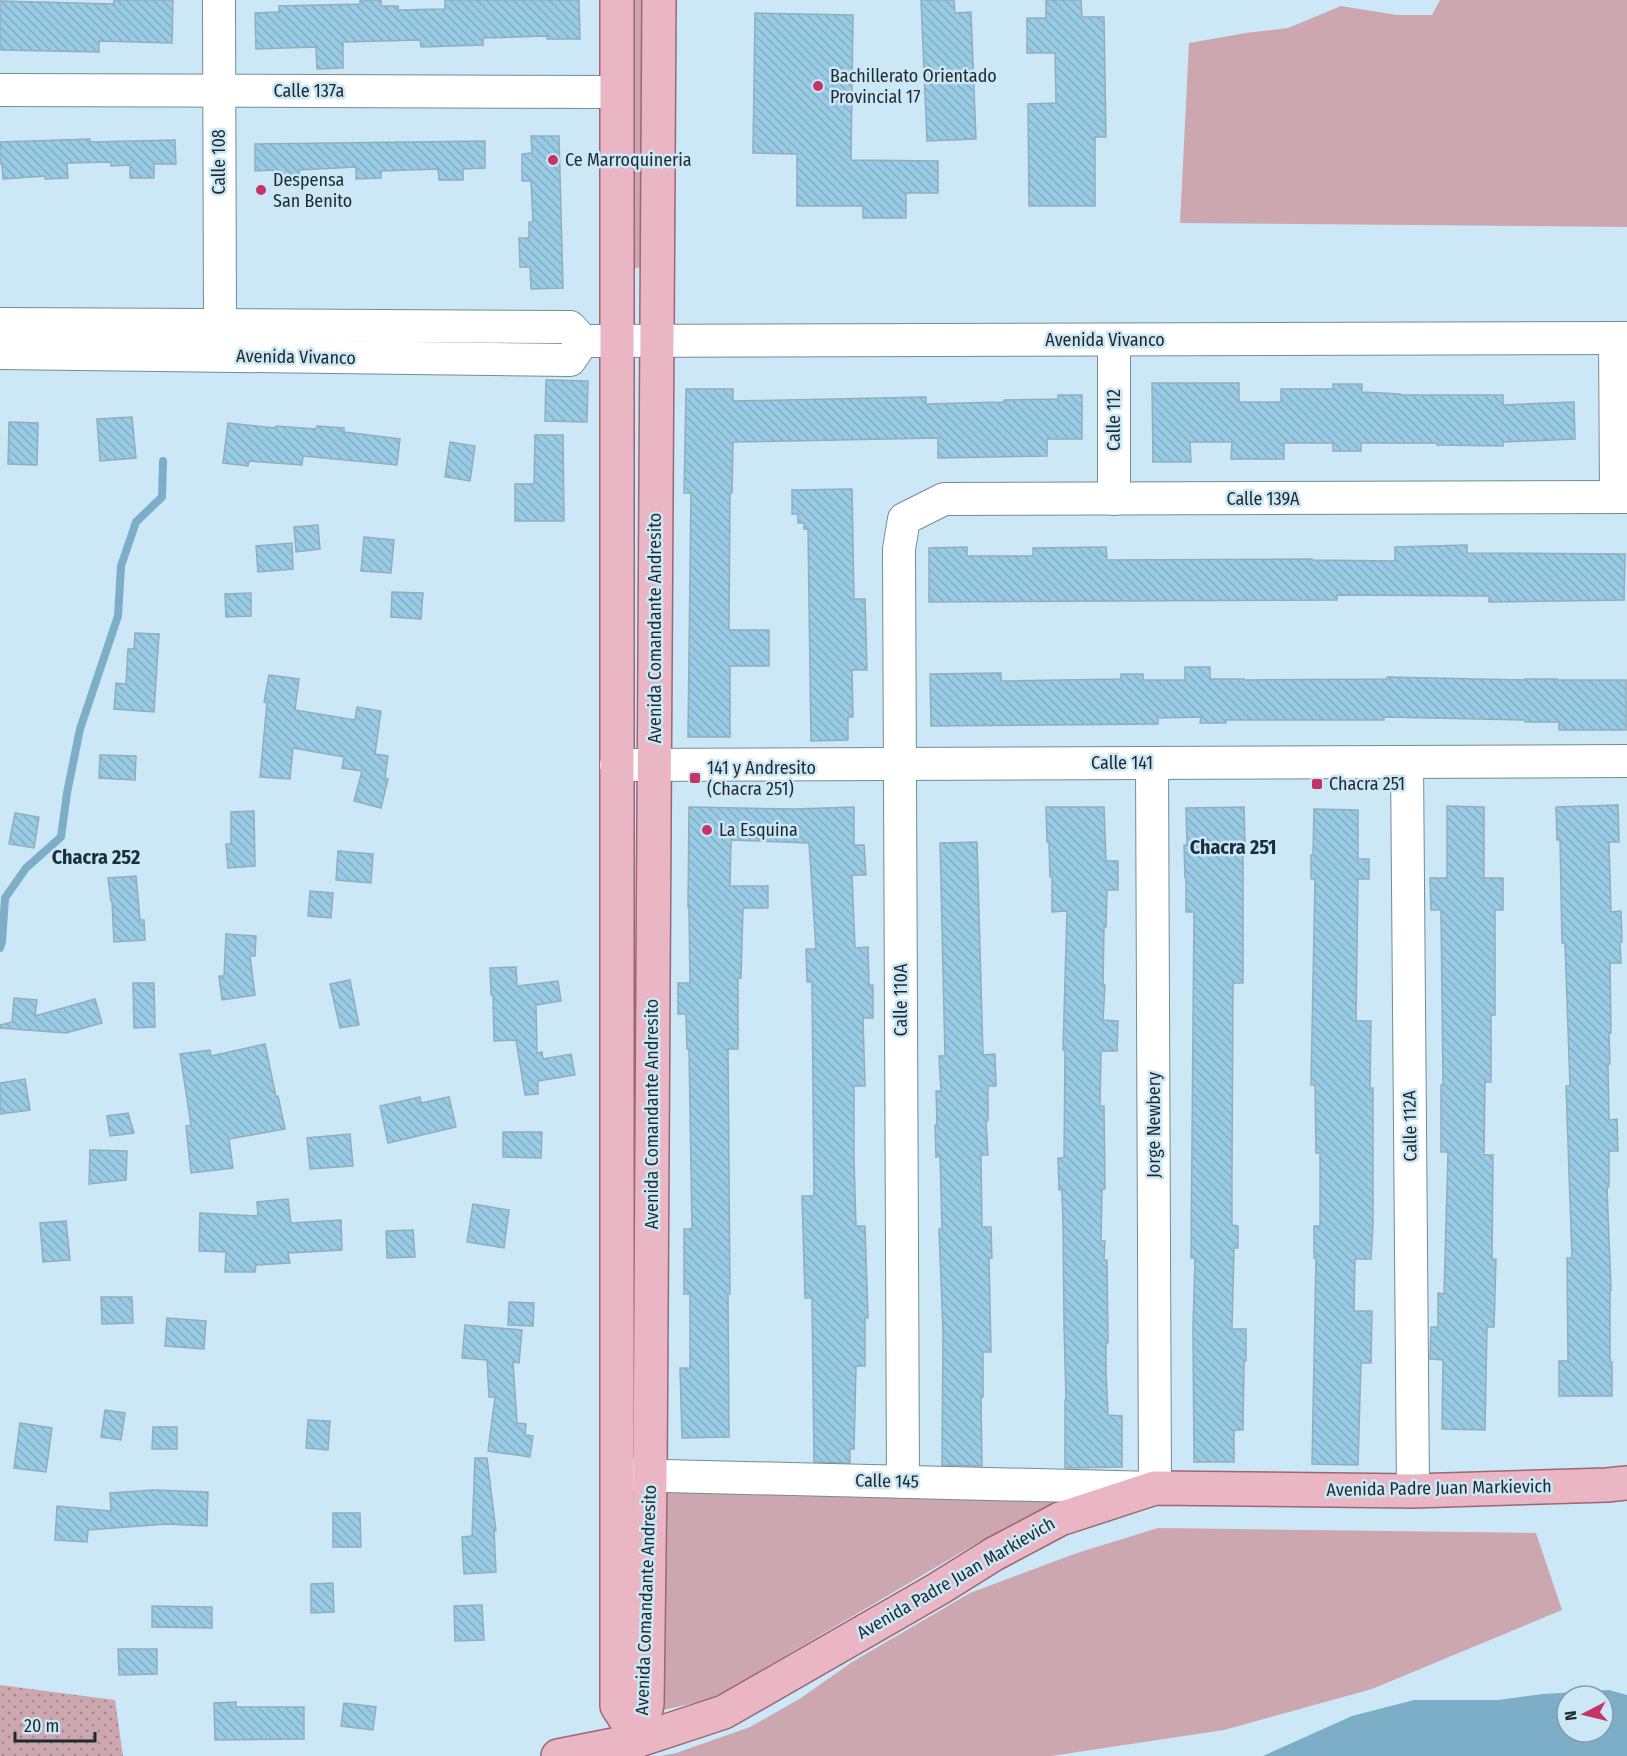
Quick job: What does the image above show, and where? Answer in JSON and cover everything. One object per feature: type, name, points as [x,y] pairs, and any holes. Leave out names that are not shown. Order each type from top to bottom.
[{"type":"main road","name":"Avenida Comandante Andresito","points":[[617,0],[616,765],[634,1475],[647,1704],[639,1740]]},
{"type":"main road","name":"Avenida Comandante Andresito","points":[[634,1475],[654,765],[659,0]]},
{"type":"main road","name":"Avenida Padre Juan Markievich","points":[[558,1756],[639,1740],[724,1712],[928,1595],[994,1554],[1060,1518],[1155,1488],[1413,1491],[1627,1483]]},
{"type":"street","name":"Calle 108","points":[[219,0],[220,324]]},
{"type":"street","name":"Calle 137a","points":[[0,90],[617,92]]},
{"type":"street","name":"Avenida Vivanco","points":[[0,324],[570,327],[583,341],[657,342],[1621,338]]},
{"type":"street","points":[[1621,338],[1622,497]]},
{"type":"street","name":"Calle 112","points":[[1114,340],[1114,499]]},
{"type":"street","name":"Avenida Vivanco","points":[[0,353],[570,360],[583,341]]},
{"type":"street","name":"Calle 139A","points":[[904,519],[944,500],[1622,497]]},
{"type":"street","name":"Calle 110A","points":[[903,1482],[898,549],[904,519]]},
{"type":"street","name":"Calle 141","points":[[616,765],[1627,761]]},
{"type":"street","name":"Jorge Newbery","points":[[1152,762],[1155,1488]]},
{"type":"street","name":"Calle 112A","points":[[1407,762],[1413,1491]]},
{"type":"street","name":"Calle 145","points":[[634,1475],[1155,1488]]},
{"type":"shaded area","points":[[629,0],[645,0],[643,263],[641,267],[632,269]]},
{"type":"shaded area","points":[[1440,0],[1627,0],[1627,227],[1180,223],[1189,43],[1288,28],[1341,6],[1397,15],[1432,15]]},
{"type":"shaded area","points":[[667,1487],[1097,1495],[977,1543],[712,1699],[663,1710]]},
{"type":"shaded area","points":[[1158,1528],[1536,1533],[1562,1610],[1372,1689],[1224,1730],[1051,1756],[660,1756],[676,1753],[750,1727],[801,1698],[852,1662],[970,1593],[1077,1553]]},
{"type":"shaded area","points":[[0,1685],[115,1700],[123,1756],[0,1756]]},
{"type":"water","points":[[1615,1692],[1627,1695],[1627,1756],[1263,1756],[1352,1716],[1414,1700],[1498,1700],[1555,1693],[1555,1744],[1615,1744]]},
{"type":"building","points":[[114,0],[173,0],[172,43],[99,41],[99,52],[0,50],[0,1],[114,4]]},
{"type":"building","points":[[360,0],[381,0],[381,6],[398,6],[398,10],[445,9],[445,0],[579,0],[580,39],[547,39],[547,36],[483,38],[483,45],[421,47],[420,40],[343,42],[343,68],[317,69],[316,47],[256,49],[255,13],[279,12],[279,6],[360,4]]},
{"type":"building","points":[[921,0],[954,0],[955,13],[971,12],[976,139],[927,141]]},
{"type":"building","points":[[1046,0],[1081,0],[1082,17],[1104,17],[1106,137],[1095,137],[1095,206],[1029,206],[1028,104],[1056,103],[1055,53],[1027,53],[1027,18],[1046,18]]},
{"type":"building","points":[[755,13],[853,15],[851,160],[938,161],[938,193],[906,193],[906,218],[863,218],[863,206],[797,206],[797,154],[753,153]]},
{"type":"building","points":[[531,136],[559,136],[563,288],[531,289],[530,267],[520,267],[519,238],[529,238],[529,222],[533,222],[531,181],[522,181],[522,154],[532,153]]},
{"type":"building","points":[[90,139],[90,142],[175,140],[176,164],[154,164],[154,178],[130,178],[130,165],[111,166],[111,162],[67,163],[68,178],[45,179],[45,176],[3,179],[0,142]]},
{"type":"building","points":[[485,141],[485,168],[463,169],[463,180],[439,180],[438,169],[381,171],[381,178],[356,179],[356,167],[299,170],[299,181],[273,181],[273,170],[255,171],[255,144]]},
{"type":"building","points":[[546,380],[588,381],[587,422],[545,421]]},
{"type":"building","points":[[1152,383],[1239,383],[1239,402],[1281,402],[1281,389],[1333,389],[1333,384],[1362,384],[1362,392],[1400,395],[1503,395],[1503,405],[1574,402],[1575,439],[1503,442],[1503,446],[1361,443],[1361,451],[1333,451],[1333,443],[1284,443],[1284,459],[1231,459],[1232,442],[1190,442],[1191,462],[1153,462]]},
{"type":"building","points":[[686,389],[733,389],[733,401],[926,397],[926,404],[1058,399],[1058,395],[1082,395],[1082,439],[1047,439],[1047,456],[938,458],[938,438],[733,442],[732,493],[730,493],[729,630],[769,630],[769,666],[730,666],[730,737],[688,737],[691,493],[684,493]]},
{"type":"building","points":[[132,417],[136,458],[100,461],[97,419]]},
{"type":"building","points":[[9,422],[38,423],[37,465],[8,464]]},
{"type":"building","points":[[228,423],[275,428],[276,426],[316,429],[317,426],[344,428],[344,432],[400,439],[397,465],[303,456],[302,465],[249,461],[248,466],[223,463]]},
{"type":"building","points":[[535,435],[563,435],[564,521],[515,521],[515,484],[534,484]]},
{"type":"building","points":[[450,442],[475,446],[470,481],[445,477]]},
{"type":"building","points":[[852,489],[854,599],[865,599],[867,670],[852,670],[853,717],[848,717],[848,740],[811,741],[808,529],[804,529],[804,523],[798,523],[798,514],[792,514],[792,490]]},
{"type":"building","points":[[318,525],[320,549],[296,552],[294,527]]},
{"type":"building","points":[[364,537],[394,540],[391,573],[361,571]]},
{"type":"building","points":[[292,543],[293,569],[258,572],[256,546]]},
{"type":"building","points":[[1467,545],[1467,553],[1625,554],[1624,600],[1489,602],[1489,596],[1337,595],[1337,600],[929,602],[929,548],[967,547],[967,556],[1033,556],[1033,548],[1106,547],[1107,560],[1395,561],[1395,547]]},
{"type":"building","points":[[392,592],[423,593],[421,619],[391,617]]},
{"type":"building","points":[[251,593],[251,616],[226,617],[225,594]]},
{"type":"building","points":[[135,633],[159,634],[154,712],[114,709],[116,683],[126,684],[128,649],[134,649]]},
{"type":"building","points":[[1185,667],[1210,667],[1210,679],[1387,679],[1387,677],[1626,680],[1626,730],[1559,730],[1559,722],[1525,722],[1525,720],[1384,717],[1384,720],[1226,720],[1226,723],[1200,723],[1201,717],[1158,718],[1158,724],[931,726],[930,674],[1001,673],[1001,681],[1121,679],[1121,674],[1143,674],[1143,680],[1185,680]]},
{"type":"building","points":[[269,675],[299,679],[295,710],[355,720],[357,707],[381,711],[375,754],[388,756],[385,778],[388,779],[381,808],[354,801],[362,771],[342,768],[344,757],[293,748],[290,779],[260,777],[267,703],[264,702]]},
{"type":"building","points":[[100,755],[136,756],[135,780],[99,778]]},
{"type":"building","points":[[1618,805],[1619,842],[1609,842],[1611,912],[1621,911],[1622,942],[1620,942],[1621,963],[1610,963],[1609,1120],[1617,1119],[1618,1151],[1609,1151],[1609,1187],[1607,1187],[1612,1396],[1559,1396],[1559,1361],[1568,1361],[1567,1258],[1572,1258],[1566,1086],[1570,1086],[1565,943],[1562,943],[1560,840],[1557,840],[1556,807]]},
{"type":"building","points":[[1447,806],[1484,807],[1484,878],[1503,878],[1503,910],[1495,910],[1495,1015],[1491,1015],[1491,1082],[1485,1082],[1484,1155],[1493,1155],[1492,1259],[1496,1259],[1494,1327],[1487,1327],[1485,1430],[1442,1429],[1443,1360],[1430,1359],[1431,1327],[1438,1327],[1438,1293],[1444,1294],[1448,1152],[1441,1152],[1441,1085],[1443,1085],[1441,910],[1431,910],[1430,878],[1447,878]]},
{"type":"building","points":[[689,807],[795,809],[854,807],[854,845],[864,845],[866,875],[852,875],[855,948],[868,947],[869,985],[873,985],[873,1018],[863,1018],[865,1086],[854,1086],[854,1160],[856,1226],[865,1226],[868,1318],[865,1318],[865,1366],[856,1366],[854,1449],[850,1449],[850,1463],[814,1462],[812,1298],[805,1298],[802,1196],[814,1196],[812,982],[807,982],[806,949],[816,949],[809,843],[731,840],[730,886],[768,886],[768,908],[743,908],[741,978],[738,978],[738,1049],[728,1049],[729,1437],[682,1438],[680,1368],[690,1368],[690,1294],[684,1294],[684,1229],[692,1229],[689,1049],[687,1049],[686,1014],[678,1014],[678,983],[690,983]]},
{"type":"building","points":[[1046,807],[1104,807],[1106,861],[1118,861],[1118,890],[1107,890],[1103,985],[1105,985],[1103,1020],[1118,1021],[1117,1051],[1101,1051],[1100,1106],[1104,1106],[1105,1189],[1102,1189],[1101,1241],[1105,1241],[1104,1260],[1107,1260],[1108,1415],[1122,1416],[1122,1467],[1065,1468],[1063,1224],[1058,1158],[1064,1158],[1065,1050],[1063,1050],[1067,911],[1052,912],[1052,877],[1050,877],[1049,842],[1047,842]]},
{"type":"building","points":[[1244,807],[1243,983],[1233,983],[1232,1171],[1232,1225],[1238,1226],[1238,1248],[1234,1248],[1232,1329],[1246,1329],[1243,1430],[1234,1430],[1234,1462],[1194,1462],[1195,1258],[1191,1258],[1194,912],[1186,912],[1184,845],[1187,845],[1186,808]]},
{"type":"building","points":[[1314,809],[1358,810],[1358,859],[1369,859],[1369,879],[1358,879],[1356,1021],[1371,1021],[1373,1224],[1371,1259],[1355,1259],[1354,1311],[1372,1311],[1371,1363],[1361,1363],[1358,1465],[1312,1464],[1316,1258],[1314,1258],[1314,1226],[1320,1226],[1320,1153],[1316,1153],[1315,1085],[1311,1085],[1315,879],[1311,879],[1311,855],[1313,855]]},
{"type":"building","points":[[254,811],[255,866],[228,868],[226,844],[231,844],[231,812]]},
{"type":"building","points":[[15,813],[39,817],[34,848],[9,844]]},
{"type":"building","points":[[977,842],[983,1055],[995,1054],[996,1086],[988,1086],[988,1121],[986,1121],[988,1155],[981,1155],[982,1227],[991,1227],[992,1258],[989,1258],[991,1352],[983,1352],[982,1466],[942,1465],[943,1332],[939,1229],[942,1229],[940,1156],[936,1157],[935,1125],[937,1125],[936,1091],[941,1091],[939,1056],[945,1056],[940,843]]},
{"type":"building","points":[[338,851],[373,854],[371,883],[336,880]]},
{"type":"building","points":[[136,876],[140,920],[144,920],[145,940],[114,942],[112,901],[108,878]]},
{"type":"building","points":[[310,891],[333,893],[331,918],[308,916]]},
{"type":"building","points":[[226,934],[256,936],[255,956],[250,956],[255,995],[222,1000],[219,976],[224,976]]},
{"type":"building","points":[[516,967],[517,986],[558,981],[561,1001],[536,1005],[537,1053],[542,1052],[543,1059],[571,1054],[575,1075],[538,1081],[538,1094],[525,1095],[516,1040],[494,1041],[490,968]]},
{"type":"building","points":[[350,980],[359,1025],[340,1028],[330,984]]},
{"type":"building","points":[[133,983],[154,983],[155,1027],[134,1028]]},
{"type":"building","points":[[14,998],[37,1000],[35,1016],[95,999],[102,1023],[66,1033],[0,1028],[0,1025],[12,1022]]},
{"type":"building","points":[[265,1044],[285,1129],[229,1139],[233,1168],[191,1173],[186,1126],[191,1125],[180,1054],[210,1050],[211,1056]]},
{"type":"building","points":[[25,1079],[30,1110],[0,1114],[0,1083]]},
{"type":"building","points":[[420,1097],[421,1103],[449,1097],[456,1127],[388,1143],[380,1106]]},
{"type":"building","points":[[128,1113],[134,1133],[110,1136],[107,1116]]},
{"type":"building","points":[[503,1132],[542,1132],[541,1158],[503,1157]]},
{"type":"building","points":[[350,1134],[353,1166],[310,1169],[307,1138]]},
{"type":"building","points":[[90,1150],[127,1151],[126,1180],[89,1184]]},
{"type":"building","points":[[288,1199],[291,1223],[341,1220],[342,1250],[288,1253],[290,1263],[256,1265],[255,1272],[225,1272],[226,1252],[199,1251],[200,1213],[258,1216],[257,1202]]},
{"type":"building","points":[[473,1204],[509,1210],[504,1248],[467,1242]]},
{"type":"building","points":[[66,1221],[70,1260],[43,1262],[40,1223]]},
{"type":"building","points":[[413,1230],[415,1257],[387,1258],[386,1231]]},
{"type":"building","points":[[101,1297],[132,1297],[133,1323],[102,1324]]},
{"type":"building","points":[[509,1302],[534,1303],[533,1326],[508,1325]]},
{"type":"building","points":[[167,1318],[206,1321],[204,1349],[165,1346]]},
{"type":"building","points":[[465,1325],[522,1330],[519,1363],[513,1362],[517,1423],[526,1424],[525,1435],[533,1436],[530,1457],[488,1451],[495,1397],[489,1397],[487,1360],[462,1358]]},
{"type":"building","points":[[105,1410],[125,1413],[121,1440],[101,1437]]},
{"type":"building","points":[[308,1420],[330,1421],[328,1450],[306,1448]]},
{"type":"building","points":[[20,1423],[52,1428],[46,1472],[14,1468]]},
{"type":"building","points":[[153,1427],[177,1427],[177,1449],[152,1449]]},
{"type":"building","points":[[475,1458],[487,1458],[496,1531],[494,1531],[496,1572],[464,1574],[462,1537],[472,1536]]},
{"type":"building","points":[[154,1490],[208,1492],[207,1526],[167,1524],[88,1530],[87,1542],[55,1540],[57,1506],[111,1511],[110,1493]]},
{"type":"building","points":[[333,1513],[360,1513],[361,1547],[333,1547]]},
{"type":"building","points":[[333,1583],[334,1612],[311,1613],[311,1584]]},
{"type":"building","points":[[482,1605],[484,1640],[455,1641],[454,1606]]},
{"type":"building","points":[[152,1606],[212,1607],[212,1628],[152,1627]]},
{"type":"building","points":[[118,1649],[157,1649],[157,1674],[119,1675]]},
{"type":"building","points":[[236,1702],[236,1707],[304,1707],[304,1739],[215,1740],[214,1703]]},
{"type":"building","points":[[344,1703],[376,1707],[373,1730],[341,1726]]},
{"type":"waterway","points":[[0,948],[5,898],[26,868],[61,837],[80,729],[118,616],[121,566],[136,522],[162,497],[163,461]]},
{"type":"place","name":"Bachillerato Orientado Provincial 17","points":[[818,86]]},
{"type":"place","name":"Ce Marroquineria","points":[[553,160]]},
{"type":"place","name":"Despensa San Benito","points":[[261,190]]},
{"type":"place","name":"141 y Andresito (Chacra 251)","points":[[695,778]]},
{"type":"place","name":"Chacra 251","points":[[1317,784]]},
{"type":"place","name":"La Esquina","points":[[707,830]]},
{"type":"district","name":"Chacra 251","points":[[1233,847]]},
{"type":"district","name":"Chacra 252","points":[[96,857]]}]
